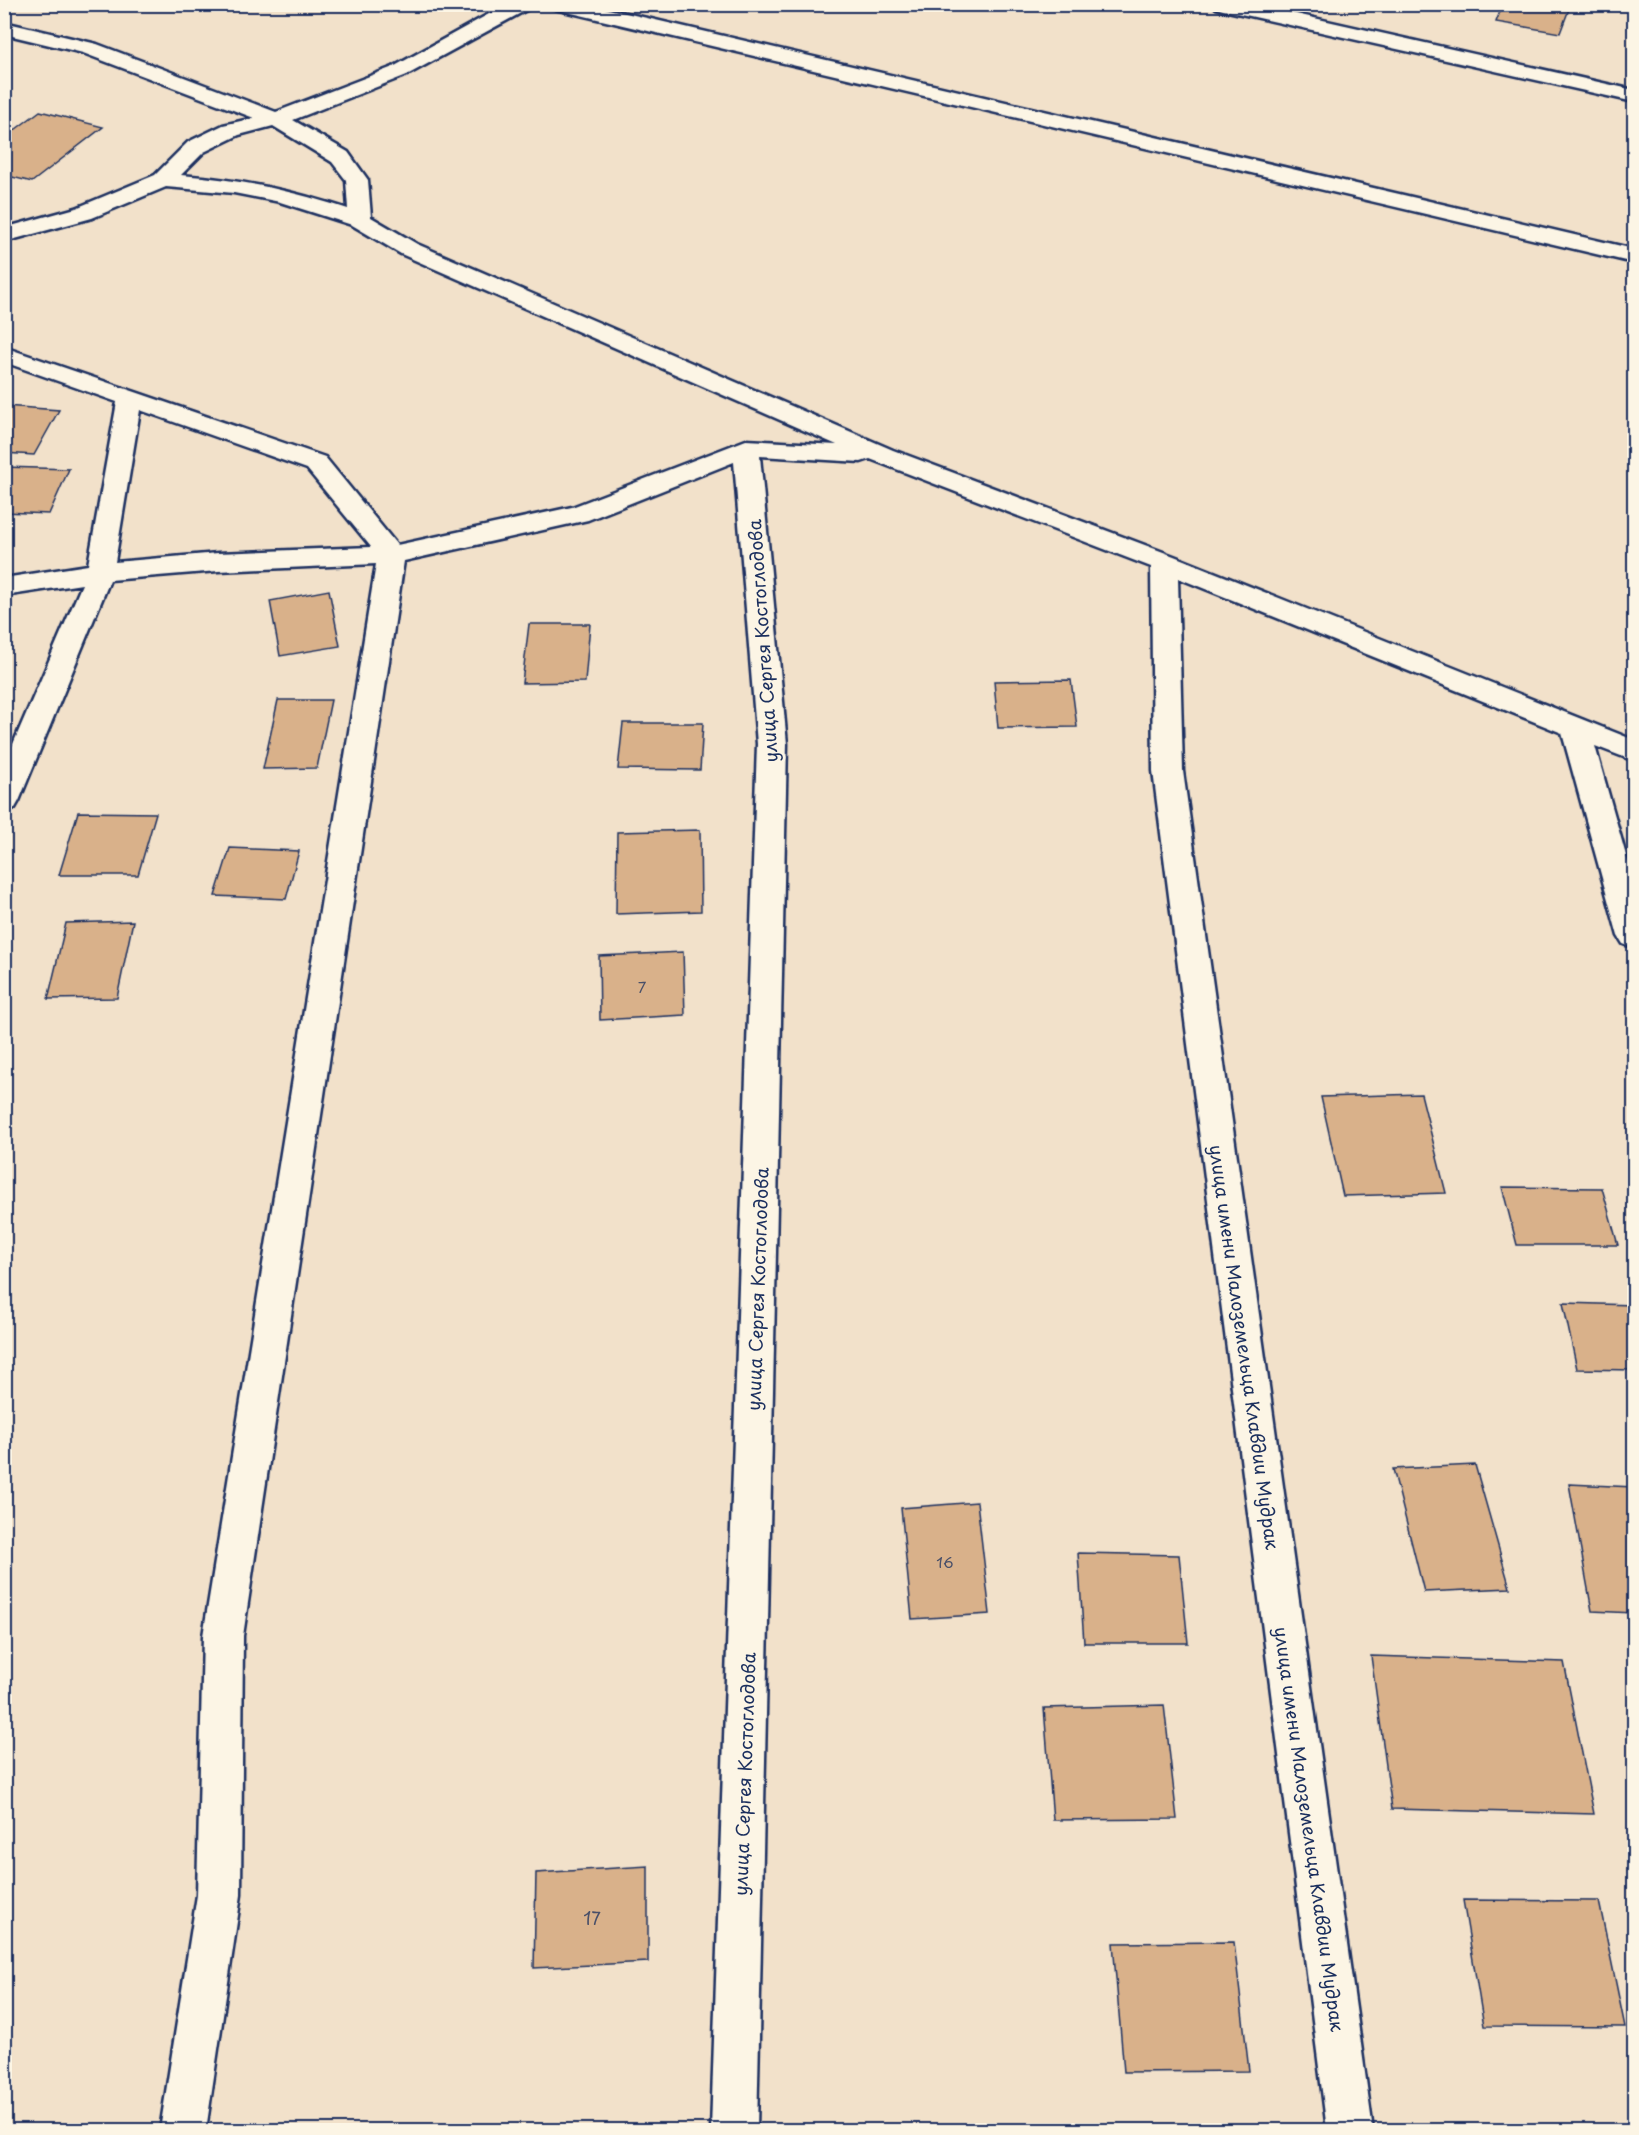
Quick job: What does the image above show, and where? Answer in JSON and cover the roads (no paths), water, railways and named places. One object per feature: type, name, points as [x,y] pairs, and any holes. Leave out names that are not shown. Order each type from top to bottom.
[{"type":"street","points":[[4,235],[84,213],[163,180],[196,147],[231,130],[276,119],[400,71],[523,4]]},
{"type":"street","points":[[559,4],[1635,256]]},
{"type":"street","points":[[1223,4],[1635,96]]},
{"type":"street","points":[[4,28],[90,48],[276,119],[340,157],[357,180],[360,220]]},
{"type":"street","points":[[163,180],[234,186],[285,196],[360,220],[409,249],[884,456],[1164,562],[1635,751]]},
{"type":"street","points":[[4,354],[316,463],[391,555],[223,1636],[219,1895],[183,2130]]},
{"type":"street","points":[[4,801],[100,572],[130,398]]},
{"type":"street","points":[[4,587],[100,572],[218,562],[391,555],[579,513],[747,448],[884,456]]},
{"type":"street","name":"улица Сергея Костоглодова","points":[[734,2130],[772,744],[747,448]]},
{"type":"street","name":"улица имени Малоземельца Клавдии Мудрак","points":[[1164,562],[1168,771],[1350,2130]]},
{"type":"street","points":[[1575,728],[1635,936]]}]
